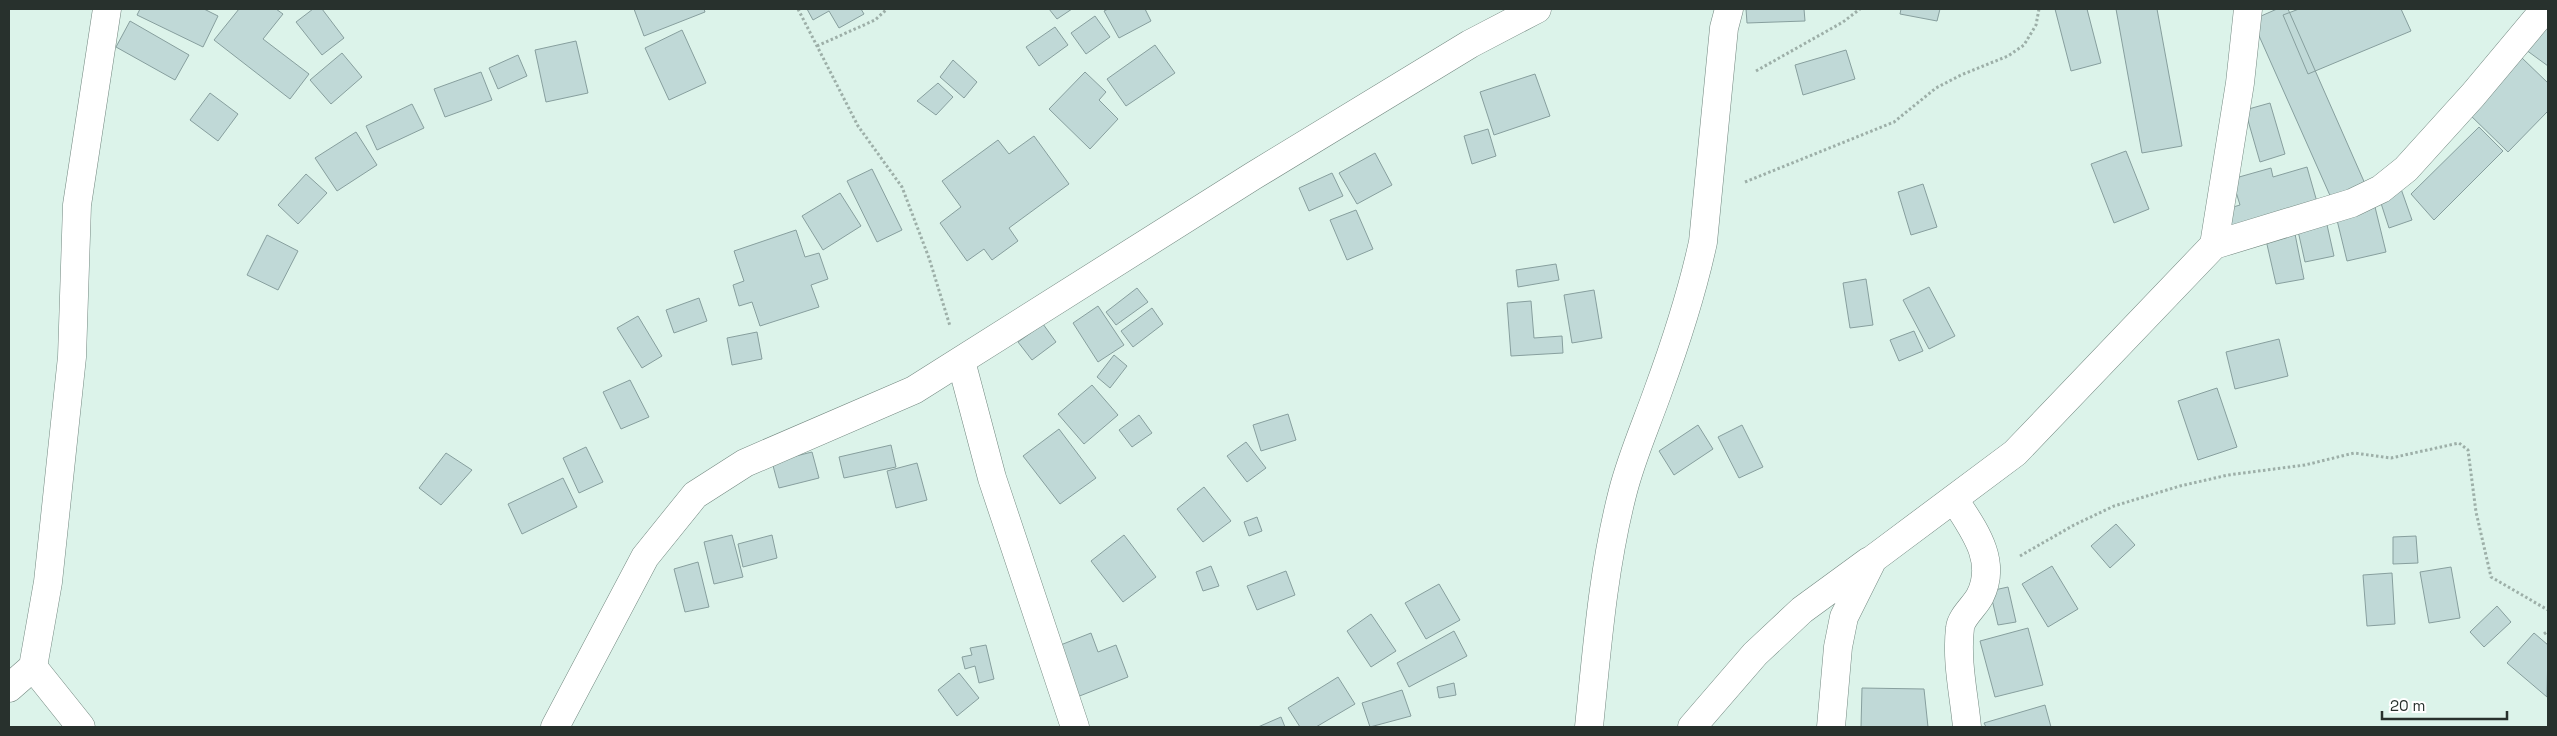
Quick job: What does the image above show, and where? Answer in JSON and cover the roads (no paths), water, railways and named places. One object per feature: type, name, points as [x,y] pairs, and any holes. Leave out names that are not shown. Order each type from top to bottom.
[{"type":"street","points":[[9,688],[33,667],[48,582],[72,357],[77,205],[107,9]]},
{"type":"street","points":[[555,727],[645,557],[695,495],[745,463],[914,390],[1270,166],[1470,44],[1537,9]]},
{"type":"street","points":[[1589,727],[1605,574],[1622,492],[1636,446],[1658,393],[1696,277],[1709,195],[1724,28],[1729,9]]},
{"type":"street","points":[[2214,245],[2240,83],[2248,9]]},
{"type":"street","points":[[1692,727],[1754,654],[1816,599],[2015,453],[2214,245],[2352,203],[2381,189],[2406,169],[2545,9]]},
{"type":"street","points":[[961,361],[992,478],[1075,727]]},
{"type":"street","points":[[1954,499],[1979,538],[1988,575],[1980,597],[1960,626],[1958,658],[1967,727]]},
{"type":"street","points":[[1831,727],[1838,647],[1844,617],[1873,559]]},
{"type":"street","points":[[33,667],[81,727]]}]
